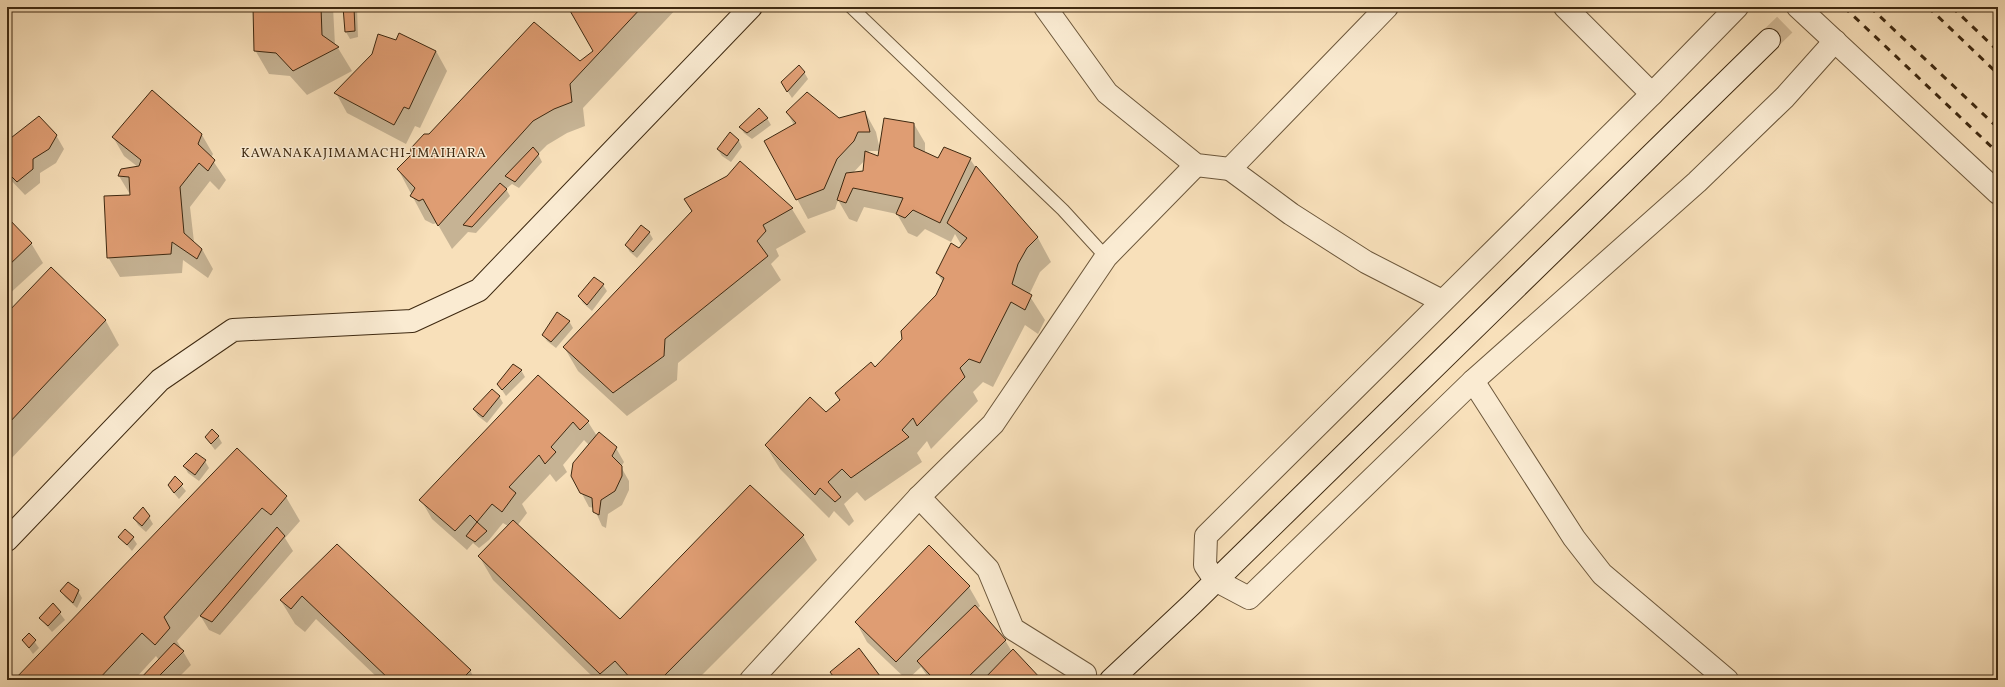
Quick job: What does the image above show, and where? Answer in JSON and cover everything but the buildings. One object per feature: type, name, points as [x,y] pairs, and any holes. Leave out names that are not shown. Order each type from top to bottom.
[{"type":"street","points":[[7,540],[160,380],[233,330],[412,321],[479,290],[751,7]]},
{"type":"street","points":[[1045,7],[1108,93],[1196,164],[1230,169],[1291,214],[1366,262],[1442,301]]},
{"type":"street","points":[[1230,169],[1387,7]]},
{"type":"street","points":[[1565,7],[1652,94]]},
{"type":"street","points":[[1737,7],[1652,94],[1206,536],[1205,565],[1215,580],[1249,598],[1472,381],[1697,182],[1784,97],[1835,41]]},
{"type":"street","points":[[1798,7],[1998,193]]},
{"type":"street","points":[[1111,680],[1769,40]]},
{"type":"street","points":[[751,680],[919,497],[994,424],[1106,257],[1196,164]]},
{"type":"street","points":[[1472,381],[1574,538],[1602,574],[1727,680]]},
{"type":"street","points":[[919,497],[988,569],[1013,629],[1085,674]]},
{"type":"lane","points":[[851,7],[1063,210],[1106,257]]},
{"type":"tunnel","points":[[1769,40],[1803,7]]},
{"type":"railway","points":[[1844,7],[1998,153]]},
{"type":"railway","points":[[1870,7],[1998,128]]},
{"type":"railway","points":[[1928,7],[1998,74]]},
{"type":"railway","points":[[1952,7],[1998,51]]},
{"type":"district","name":"KAWANAKAJIMAMACHI-IMAIHARA","points":[[364,152]]}]
